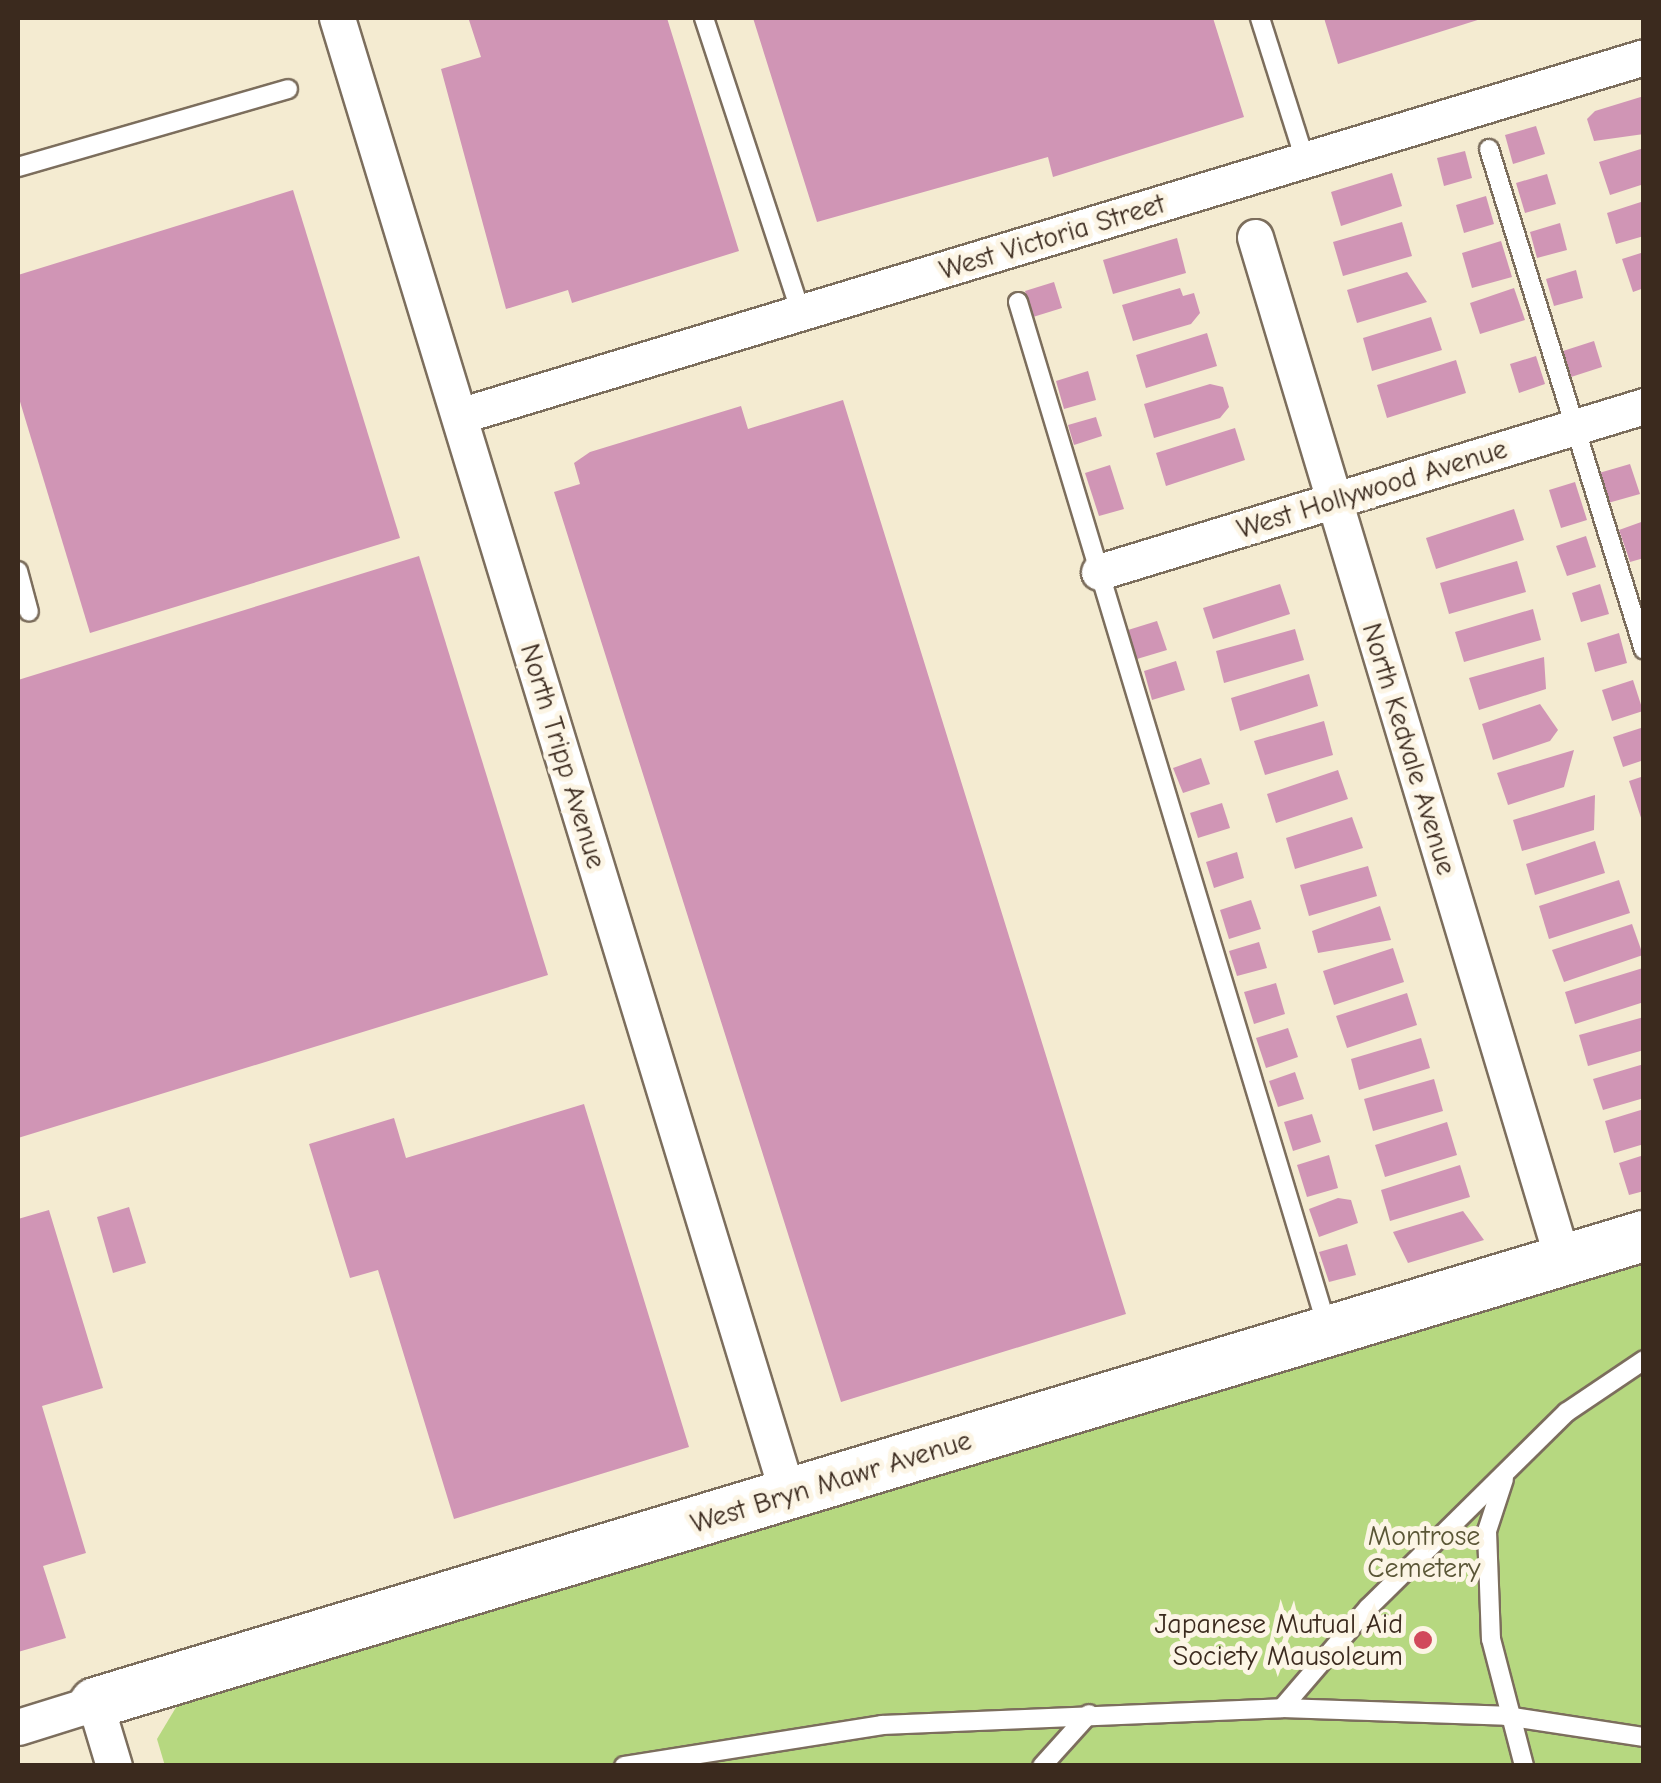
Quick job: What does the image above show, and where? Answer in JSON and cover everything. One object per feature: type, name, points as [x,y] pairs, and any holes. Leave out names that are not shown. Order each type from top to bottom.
[{"type":"street","name":"North Tripp Avenue","points":[[337,18],[788,1496]]},
{"type":"street","name":"West Victoria Street","points":[[459,416],[1644,56]]},
{"type":"street","name":"North Kedvale Avenue","points":[[1255,236],[1563,1261]]},
{"type":"street","name":"West Hollywood Avenue","points":[[1100,572],[1644,406]]},
{"type":"street","name":"West Bryn Mawr Avenue","points":[[18,1727],[1644,1236]]},
{"type":"street","points":[[96,1703],[114,1766]]},
{"type":"lane","points":[[704,18],[801,313]]},
{"type":"lane","points":[[1260,18],[1305,160]]},
{"type":"lane","points":[[18,168],[288,89]]},
{"type":"lane","points":[[1489,149],[1644,650]]},
{"type":"lane","points":[[1018,302],[1328,1332]]},
{"type":"lane","points":[[18,571],[29,612]]},
{"type":"lane","points":[[1282,1708],[1368,1608],[1567,1412],[1644,1360]]},
{"type":"lane","points":[[1506,1474],[1487,1546],[1506,1716],[1524,1766]]},
{"type":"lane","points":[[624,1766],[882,1725],[1282,1708],[1506,1716],[1644,1737]]},
{"type":"lane","points":[[1042,1766],[1089,1714]]},
{"type":"green space","name":"Montrose Cemetery","points":[[1643,1259],[1643,1765],[165,1766],[157,1739],[181,1699]]},
{"type":"building","points":[[667,18],[739,251],[572,303],[568,290],[506,309],[441,69],[481,57],[469,20]]},
{"type":"building","points":[[753,18],[1213,18],[1244,117],[1053,177],[1048,157],[817,222]]},
{"type":"building","points":[[1324,18],[1484,18],[1338,64]]},
{"type":"building","points":[[1644,96],[1644,134],[1594,141],[1587,119],[1595,111]]},
{"type":"building","points":[[1536,126],[1545,154],[1513,164],[1505,135]]},
{"type":"building","points":[[1644,148],[1644,184],[1610,195],[1599,162]]},
{"type":"building","points":[[1465,151],[1472,178],[1444,186],[1437,158]]},
{"type":"building","points":[[1392,173],[1402,206],[1341,226],[1331,192]]},
{"type":"building","points":[[1547,174],[1556,204],[1525,213],[1516,183]]},
{"type":"building","points":[[293,190],[400,538],[90,633],[18,395],[18,275]]},
{"type":"building","points":[[1486,196],[1494,224],[1464,233],[1456,205]]},
{"type":"building","points":[[1644,201],[1644,236],[1616,244],[1607,213]]},
{"type":"building","points":[[1402,222],[1412,256],[1343,276],[1333,242]]},
{"type":"building","points":[[1560,223],[1567,250],[1537,258],[1530,232]]},
{"type":"building","points":[[1177,238],[1186,273],[1113,294],[1103,260]]},
{"type":"building","points":[[1501,241],[1512,277],[1472,288],[1462,253]]},
{"type":"building","points":[[1644,252],[1644,288],[1633,292],[1622,259]]},
{"type":"building","points":[[1576,270],[1583,298],[1554,306],[1546,279]]},
{"type":"building","points":[[1407,272],[1427,302],[1357,323],[1347,290]]},
{"type":"building","points":[[1054,282],[1062,308],[1033,317],[1025,291]]},
{"type":"building","points":[[1180,288],[1183,296],[1194,293],[1200,313],[1191,324],[1133,341],[1122,305]]},
{"type":"building","points":[[1514,288],[1525,320],[1480,334],[1470,303]]},
{"type":"building","points":[[1431,317],[1442,350],[1372,371],[1363,338]]},
{"type":"building","points":[[1207,333],[1217,366],[1146,388],[1136,355]]},
{"type":"building","points":[[1594,341],[1602,367],[1571,377],[1563,351]]},
{"type":"building","points":[[1536,356],[1545,384],[1519,393],[1510,364]]},
{"type":"building","points":[[1456,360],[1466,393],[1387,418],[1377,385]]},
{"type":"building","points":[[1088,371],[1096,400],[1064,409],[1056,381]]},
{"type":"building","points":[[1210,384],[1223,387],[1229,407],[1220,418],[1154,438],[1144,404]]},
{"type":"building","points":[[843,400],[1126,1314],[841,1402],[554,492],[580,484],[574,463],[590,452],[741,406],[748,429]]},
{"type":"building","points":[[1096,417],[1102,436],[1074,445],[1068,425]]},
{"type":"building","points":[[1235,428],[1245,460],[1166,486],[1156,453]]},
{"type":"building","points":[[1630,464],[1640,494],[1608,503],[1599,473]]},
{"type":"building","points":[[1110,465],[1124,509],[1099,516],[1085,473]]},
{"type":"building","points":[[1575,482],[1587,520],[1561,528],[1549,490]]},
{"type":"building","points":[[1514,509],[1524,540],[1436,569],[1426,538]]},
{"type":"building","points":[[1644,521],[1644,558],[1630,562],[1619,530]]},
{"type":"building","points":[[1586,536],[1596,567],[1567,576],[1556,546]]},
{"type":"building","points":[[419,556],[548,975],[18,1138],[18,680]]},
{"type":"building","points":[[1517,561],[1526,592],[1449,614],[1440,583]]},
{"type":"building","points":[[1280,584],[1290,614],[1213,639],[1203,608]]},
{"type":"building","points":[[1600,584],[1609,614],[1581,622],[1572,593]]},
{"type":"building","points":[[1533,609],[1541,640],[1464,662],[1455,632]]},
{"type":"building","points":[[1157,621],[1167,650],[1137,659],[1128,630]]},
{"type":"building","points":[[1295,629],[1304,660],[1224,683],[1216,651]]},
{"type":"building","points":[[1619,633],[1627,663],[1595,672],[1587,643]]},
{"type":"building","points":[[1544,657],[1546,689],[1479,710],[1469,678]]},
{"type":"building","points":[[1176,661],[1185,690],[1152,700],[1144,671]]},
{"type":"building","points":[[1309,674],[1318,706],[1240,731],[1231,698]]},
{"type":"building","points":[[1633,680],[1643,711],[1612,721],[1602,690]]},
{"type":"building","points":[[1540,704],[1558,730],[1550,741],[1493,760],[1482,724]]},
{"type":"building","points":[[1324,721],[1333,755],[1265,775],[1254,741]]},
{"type":"building","points":[[1644,727],[1644,760],[1623,767],[1613,737]]},
{"type":"building","points":[[1574,750],[1564,787],[1508,805],[1497,773]]},
{"type":"building","points":[[1201,758],[1210,784],[1183,793],[1173,768]]},
{"type":"building","points":[[1338,770],[1348,799],[1276,823],[1267,794]]},
{"type":"building","points":[[1644,776],[1644,824],[1643,824],[1629,781]]},
{"type":"building","points":[[1595,795],[1594,830],[1522,851],[1513,820]]},
{"type":"building","points":[[1222,803],[1230,828],[1198,838],[1190,813]]},
{"type":"building","points":[[1352,817],[1363,848],[1295,869],[1286,838]]},
{"type":"building","points":[[1595,841],[1605,873],[1535,895],[1526,864]]},
{"type":"building","points":[[1237,852],[1244,878],[1214,888],[1206,862]]},
{"type":"building","points":[[1368,866],[1377,896],[1309,916],[1300,885]]},
{"type":"building","points":[[1619,880],[1630,913],[1549,939],[1539,906]]},
{"type":"building","points":[[1251,900],[1261,929],[1229,939],[1220,910]]},
{"type":"building","points":[[1380,906],[1391,940],[1318,953],[1312,931]]},
{"type":"building","points":[[1632,924],[1643,955],[1564,982],[1552,950]]},
{"type":"building","points":[[1259,942],[1267,968],[1237,976],[1229,951]]},
{"type":"building","points":[[1393,948],[1404,982],[1334,1005],[1323,971]]},
{"type":"building","points":[[1643,968],[1644,1002],[1575,1024],[1565,992]]},
{"type":"building","points":[[1276,983],[1285,1014],[1254,1024],[1244,992]]},
{"type":"building","points":[[1407,993],[1417,1025],[1347,1048],[1336,1016]]},
{"type":"building","points":[[1644,1017],[1644,1050],[1588,1066],[1579,1035]]},
{"type":"building","points":[[1288,1028],[1298,1057],[1266,1068],[1256,1038]]},
{"type":"building","points":[[1421,1038],[1430,1068],[1359,1090],[1351,1059]]},
{"type":"building","points":[[1644,1064],[1644,1098],[1603,1110],[1593,1079]]},
{"type":"building","points":[[1295,1072],[1304,1099],[1278,1107],[1269,1081]]},
{"type":"building","points":[[1434,1079],[1443,1111],[1373,1131],[1364,1099]]},
{"type":"building","points":[[584,1104],[689,1447],[454,1519],[378,1270],[350,1278],[309,1144],[394,1118],[406,1158]]},
{"type":"building","points":[[1644,1109],[1644,1144],[1614,1153],[1605,1121]]},
{"type":"building","points":[[1312,1114],[1321,1142],[1293,1151],[1284,1122]]},
{"type":"building","points":[[1447,1122],[1457,1155],[1385,1177],[1375,1145]]},
{"type":"building","points":[[1329,1155],[1338,1188],[1307,1197],[1297,1165]]},
{"type":"building","points":[[1644,1155],[1644,1191],[1629,1195],[1619,1163]]},
{"type":"building","points":[[1460,1165],[1470,1197],[1390,1221],[1381,1190]]},
{"type":"building","points":[[1338,1198],[1351,1200],[1358,1223],[1319,1237],[1309,1209]]},
{"type":"building","points":[[129,1207],[146,1263],[113,1273],[97,1217]]},
{"type":"building","points":[[49,1210],[103,1388],[42,1406],[86,1553],[43,1566],[66,1638],[18,1652],[18,1219]]},
{"type":"building","points":[[1463,1211],[1484,1240],[1408,1263],[1393,1232]]},
{"type":"building","points":[[1347,1244],[1356,1275],[1329,1282],[1319,1252]]},
{"type":"place","name":"Japanese Mutual Aid Society Mausoleum","points":[[1423,1640]]}]
